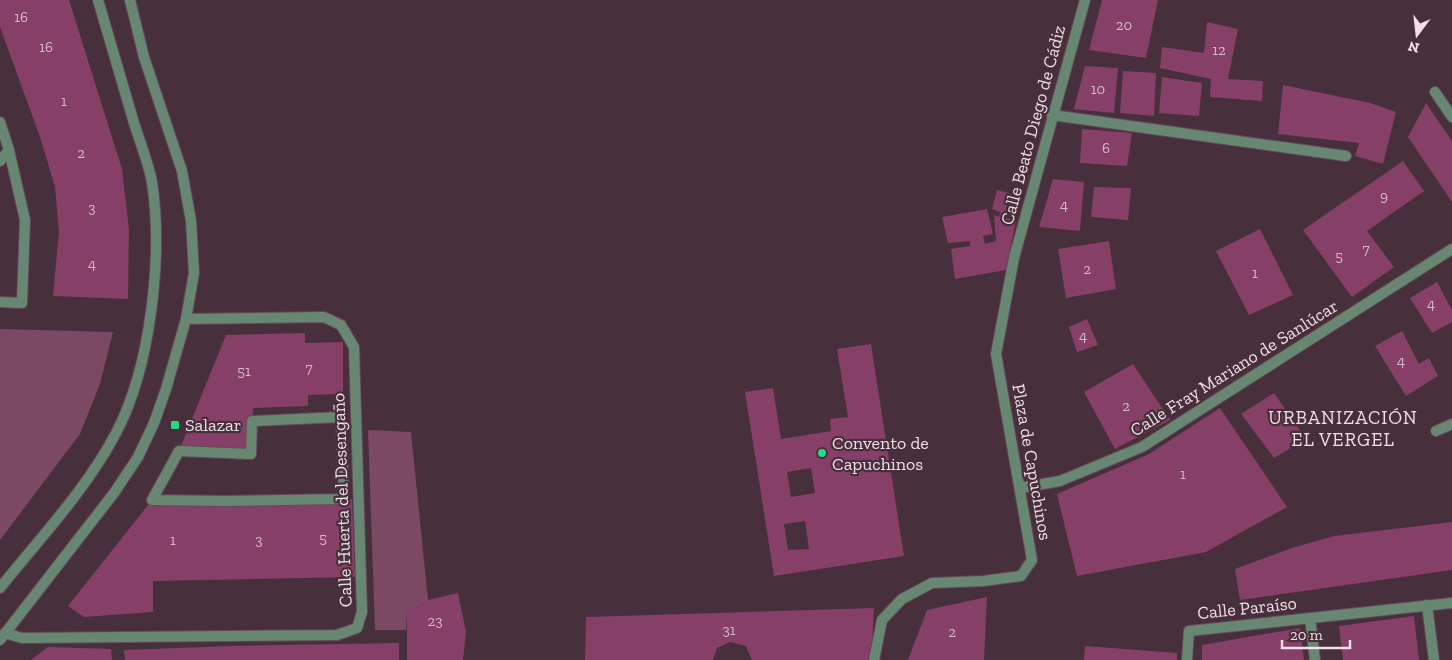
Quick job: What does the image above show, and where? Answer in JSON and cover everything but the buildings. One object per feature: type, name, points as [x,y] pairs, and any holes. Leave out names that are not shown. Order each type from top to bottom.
[{"type":"street","points":[[0,588],[79,490],[116,434],[137,378],[151,311],[156,272],[156,233],[151,180],[98,0]]},
{"type":"street","points":[[2,637],[114,493],[138,457],[154,423],[166,389],[186,319],[194,273],[191,221],[182,171],[144,57],[130,0]]},
{"type":"street","name":"Calle Beato Diego de Cádiz","points":[[1014,258],[1085,0]]},
{"type":"street","points":[[1435,92],[1452,117]]},
{"type":"street","points":[[1052,115],[1346,156]]},
{"type":"street","points":[[0,122],[9,150],[25,220],[22,303],[0,302]]},
{"type":"street","points":[[0,161],[9,150]]},
{"type":"street","name":"Calle Fray Mariano de Sanlúcar","points":[[1020,488],[1060,481],[1142,447],[1452,249]]},
{"type":"street","name":"Plaza de Capuchinos","points":[[874,660],[882,620],[902,599],[932,583],[983,581],[1021,576],[1032,560],[996,354],[1014,258]]},
{"type":"street","name":"Calle Huerta del Desengaño","points":[[2,637],[337,635],[357,628],[362,612],[354,347],[341,325],[324,317],[186,319]]},
{"type":"street","points":[[341,417],[344,499],[226,502],[152,500],[179,451],[251,454],[252,421],[341,417]]},
{"type":"street","points":[[1436,431],[1452,424]]},
{"type":"street","name":"Calle Paraíso","points":[[1187,660],[1189,631],[1452,603]]},
{"type":"street","points":[[1427,605],[1434,660]]},
{"type":"street","name":"Calle Paraíso","points":[[1310,618],[1315,660]]},
{"type":"shaded area","points":[[0,329],[113,332],[100,384],[80,434],[0,540]]},
{"type":"shaded area","points":[[368,430],[411,432],[428,600],[407,612],[406,630],[375,630]]},
{"type":"place","name":"Salazar","points":[[175,425]]},
{"type":"place","name":"Convento de Capuchinos","points":[[822,453]]},
{"type":"district","name":"URBANIZACIÓN EL VERGEL","points":[[1343,428]]}]
